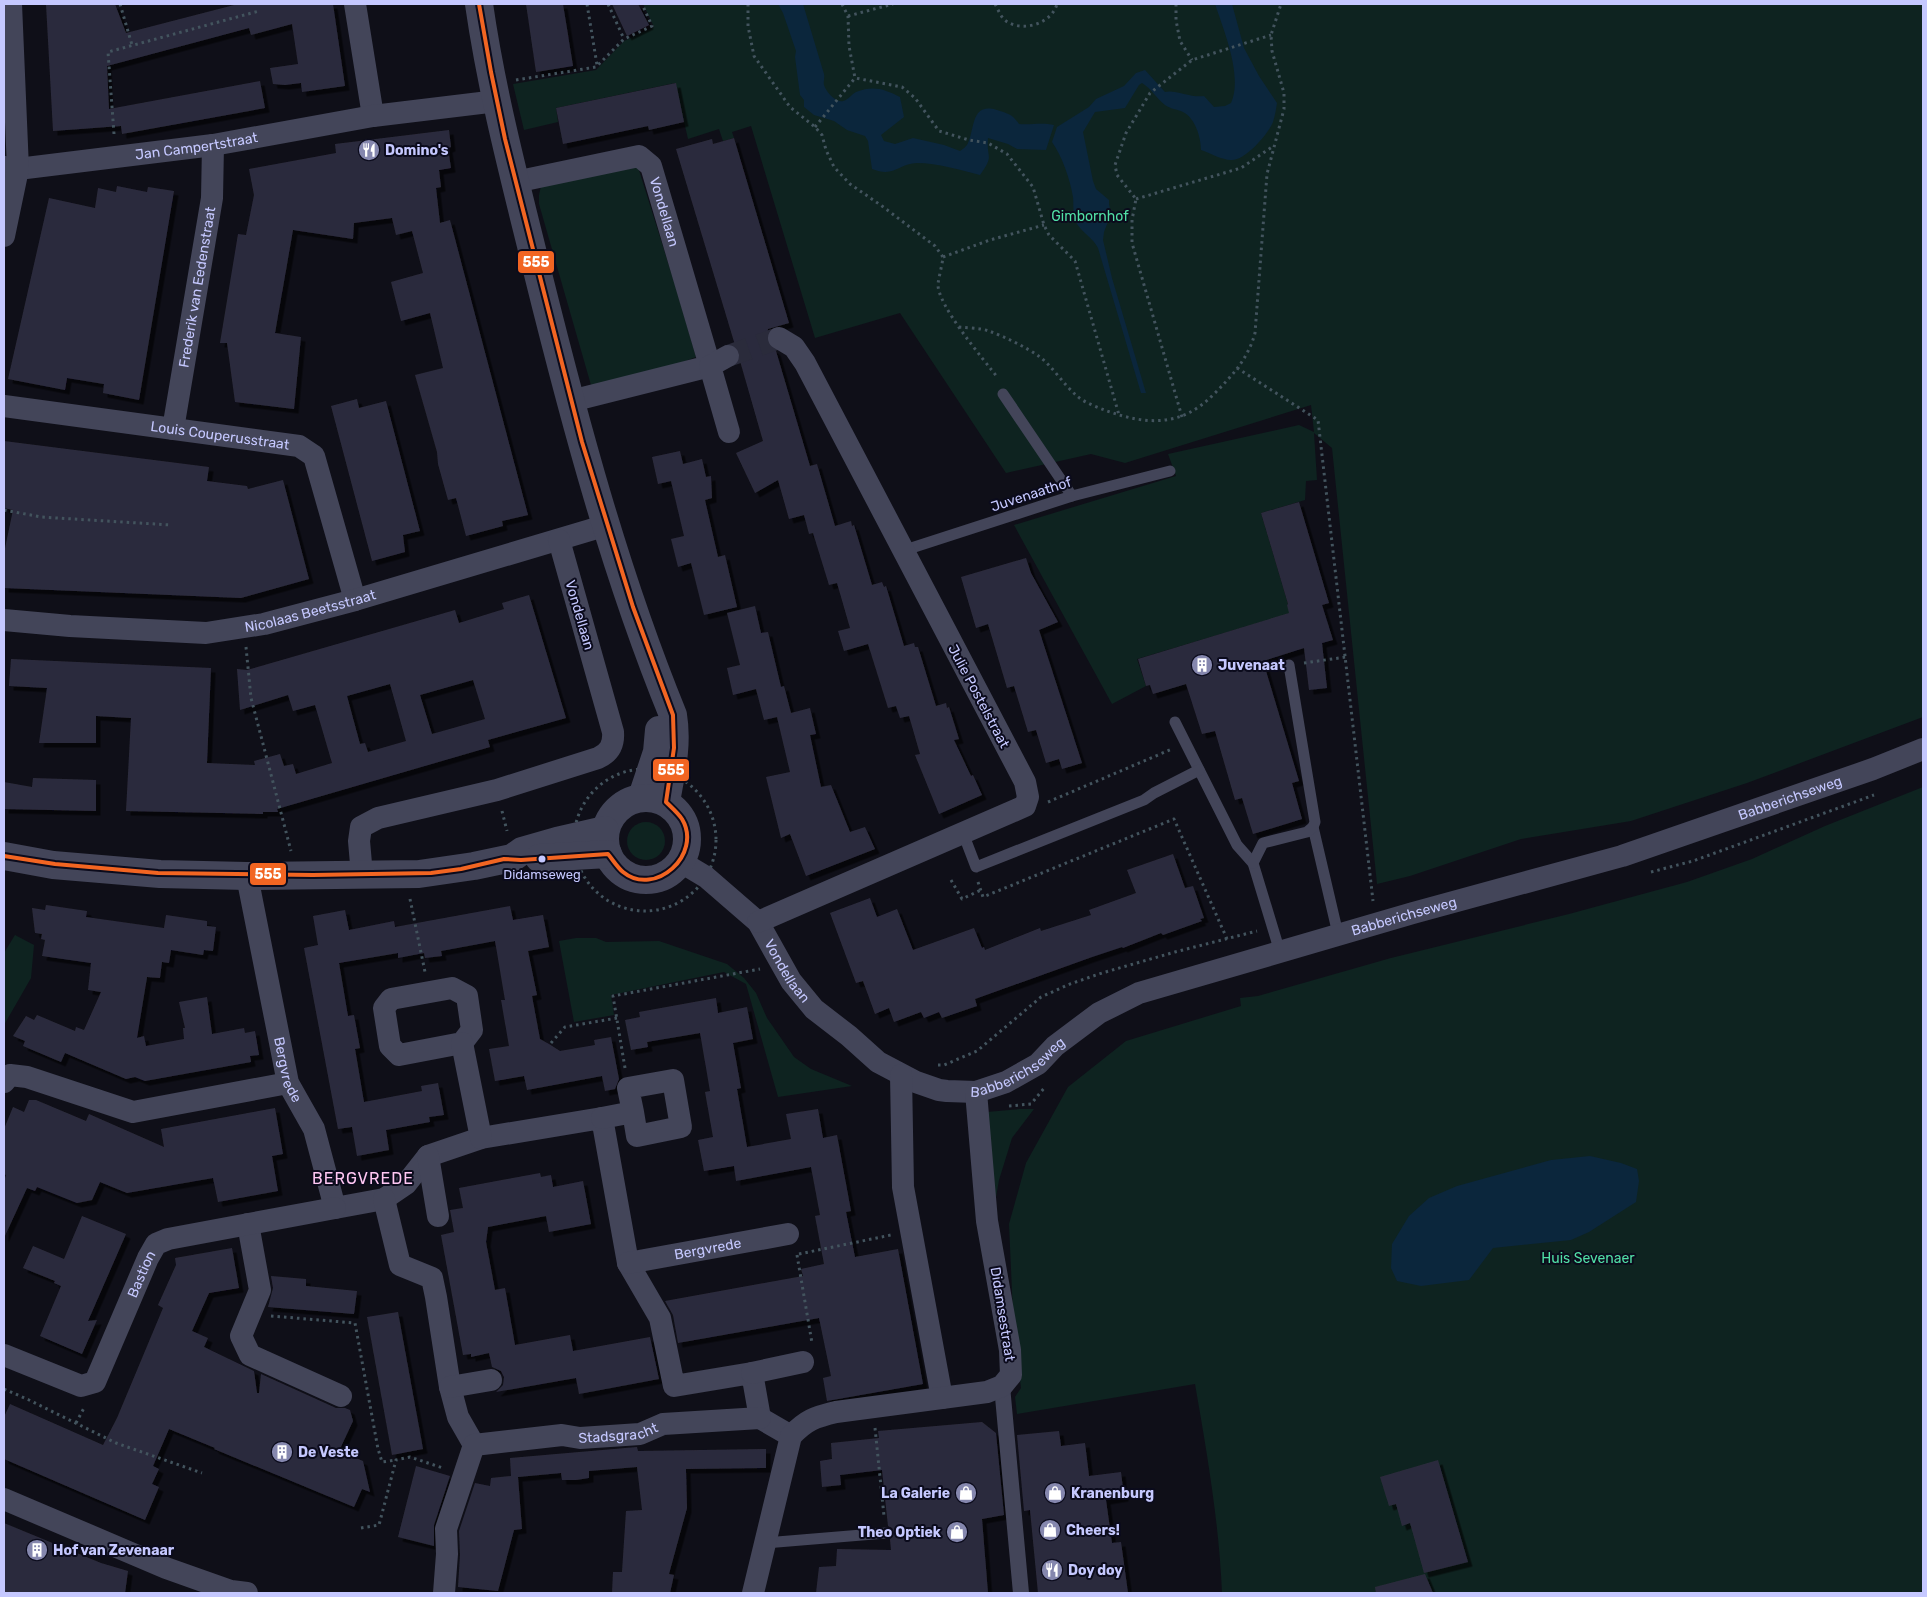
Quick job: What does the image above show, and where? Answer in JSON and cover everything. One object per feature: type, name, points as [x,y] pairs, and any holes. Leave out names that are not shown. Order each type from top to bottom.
[{"type":"street","points":[[4,236],[11,168],[11,4]]},
{"type":"street","points":[[355,4],[373,116],[495,92]]},
{"type":"street","points":[[478,4],[515,182],[571,401],[640,630],[674,715],[675,728],[654,799]]},
{"type":"street","name":"Jan Campertstraat","points":[[11,168],[213,145],[373,116]]},
{"type":"street","name":"Frederik van Eedenstraat","points":[[173,429],[212,198],[213,145]]},
{"type":"street","name":"Vondellaan","points":[[515,182],[639,156],[651,166],[719,361],[729,432]]},
{"type":"street","name":"Julie Postelstraat","points":[[779,338],[794,347],[805,363],[902,551],[1025,782],[1028,797],[1024,806]]},
{"type":"street","points":[[571,401],[719,361]]},
{"type":"street","name":"Louis Couperusstraat","points":[[4,406],[299,446],[314,456],[355,600]]},
{"type":"street","name":"Nicolaas Beetsstraat","points":[[4,620],[70,626],[206,633],[264,624],[355,600],[607,525]]},
{"type":"street","name":"Vondellaan","points":[[497,790],[598,758],[606,754],[611,747],[613,739],[613,732],[559,540]]},
{"type":"street","name":"Babberichseweg","points":[[901,1075],[916,1082],[977,1101],[1038,1064],[1055,1046],[1099,1013],[1139,993],[1338,934],[1622,856],[1873,769],[1923,749]]},
{"type":"street","points":[[362,875],[359,841],[361,828],[378,818],[497,790]]},
{"type":"street","points":[[654,799],[675,808],[686,828],[687,846],[681,862],[664,876],[653,880],[631,878],[613,864],[607,842],[608,822],[625,802],[654,799]]},
{"type":"street","points":[[758,922],[1024,806]]},
{"type":"street","points":[[4,856],[54,865],[160,874],[297,876],[420,874],[474,866],[510,845],[522,852],[607,842]]},
{"type":"street","name":"Vondellaan","points":[[681,862],[706,877],[758,922],[791,981],[814,1009],[849,1036],[878,1062],[901,1075]]},
{"type":"street","name":"Bergvrede","points":[[247,876],[288,1084],[314,1129],[335,1208]]},
{"type":"street","points":[[452,988],[467,996],[472,1030],[462,1043],[399,1055],[390,1046],[384,1008],[391,999],[428,992],[452,988]]},
{"type":"street","points":[[462,1043],[481,1138]]},
{"type":"street","points":[[4,1082],[10,1075],[27,1077],[61,1090],[101,1100],[133,1112],[288,1084]]},
{"type":"street","points":[[901,1075],[902,1187],[942,1398]]},
{"type":"street","points":[[673,1080],[681,1127],[637,1136],[633,1112],[628,1088],[673,1080]]},
{"type":"street","name":"Didamsestraat","points":[[977,1101],[987,1221],[1011,1359],[1011,1375],[1002,1386],[1021,1593]]},
{"type":"street","points":[[335,1208],[384,1198],[406,1184],[428,1156],[481,1138],[633,1112]]},
{"type":"street","points":[[602,1118],[628,1263],[660,1318],[674,1386],[803,1362]]},
{"type":"street","points":[[428,1156],[438,1216]]},
{"type":"street","points":[[384,1198],[400,1265],[413,1272],[432,1278],[450,1387],[458,1417],[474,1445],[446,1529],[447,1554],[444,1593]]},
{"type":"street","name":"Bastion","points":[[4,1355],[81,1386],[95,1382],[148,1258],[156,1244],[168,1239],[335,1208]]},
{"type":"street","points":[[248,1224],[260,1290],[240,1336],[250,1355],[341,1396]]},
{"type":"street","name":"Bergvrede","points":[[628,1263],[788,1234]]},
{"type":"street","points":[[752,1373],[760,1418],[791,1436]]},
{"type":"street","points":[[450,1387],[491,1380]]},
{"type":"street","points":[[753,1593],[791,1436],[801,1425],[813,1418],[836,1412],[987,1392],[1002,1386]]},
{"type":"street","name":"Stadsgracht","points":[[474,1445],[562,1435],[580,1438],[640,1434],[663,1424],[760,1418]]},
{"type":"street","points":[[4,1499],[166,1568],[231,1590],[247,1593]]},
{"type":"lane","points":[[1003,394],[1072,496]]},
{"type":"lane","name":"Juvenaathof","points":[[902,551],[1072,496],[1170,471]]},
{"type":"lane","points":[[1253,863],[1263,843],[1307,832],[1313,827],[1315,822],[1288,665]]},
{"type":"lane","points":[[1175,722],[1237,845],[1253,863],[1280,952]]},
{"type":"lane","points":[[963,834],[976,867],[1144,800],[1199,770]]},
{"type":"lane","points":[[1313,827],[1338,934]]},
{"type":"lane","points":[[765,1543],[886,1533]]},
{"type":"path","points":[[120,4],[132,45]]},
{"type":"path","points":[[587,4],[597,66]]},
{"type":"path","points":[[608,4],[624,39]]},
{"type":"path","points":[[495,92],[597,66],[624,39],[652,26],[642,4]]},
{"type":"path","points":[[748,4],[748,26],[754,56],[790,107],[815,127],[822,136],[834,167],[850,184],[935,246],[942,257],[938,284],[940,295],[959,327],[1003,385],[1003,394]]},
{"type":"path","points":[[842,4],[848,16],[849,46],[855,78]]},
{"type":"path","points":[[848,16],[893,4]]},
{"type":"path","points":[[995,4],[1006,21],[1021,26],[1036,25],[1055,10],[1057,4]]},
{"type":"path","points":[[1176,4],[1176,20],[1180,41],[1192,60]]},
{"type":"path","points":[[959,327],[988,330],[1041,358],[1078,397],[1097,407],[1120,415],[1150,421],[1182,416],[1209,399],[1237,368],[1251,348],[1255,333],[1267,174],[1284,109],[1284,93],[1272,51],[1271,35],[1281,4]]},
{"type":"path","points":[[115,157],[108,52],[259,11]]},
{"type":"path","points":[[1182,416],[1132,243],[1132,220],[1136,199],[1117,174],[1115,165],[1126,134],[1150,93],[1161,83],[1192,60],[1271,35]]},
{"type":"path","points":[[815,127],[855,78]]},
{"type":"path","points":[[855,78],[902,87],[915,98],[939,131],[969,140],[988,142],[1007,154],[1033,187],[1044,226],[1049,236],[1075,262],[1120,415]]},
{"type":"path","points":[[1136,199],[1241,168],[1273,146]]},
{"type":"path","points":[[942,257],[990,240],[1044,226]]},
{"type":"path","points":[[1237,368],[1318,420],[1375,924]]},
{"type":"path","points":[[4,510],[41,517],[172,526]]},
{"type":"path","points":[[244,627],[251,698],[288,834],[297,876]]},
{"type":"path","points":[[1288,665],[1346,657]]},
{"type":"path","points":[[1024,806],[1044,804],[1186,743]]},
{"type":"path","points":[[638,769],[662,772],[685,782],[697,792],[706,804],[712,818],[715,848],[712,863],[706,877],[696,890],[684,900],[670,907],[655,911],[639,911],[616,905],[597,892],[586,881],[579,867],[575,847],[580,811],[598,787],[610,778],[623,772],[638,769]]},
{"type":"path","points":[[497,790],[510,845]]},
{"type":"path","name":"Babberichseweg","points":[[1647,873],[1693,861],[1881,792]]},
{"type":"path","points":[[976,867],[976,877],[983,897],[1174,819],[1227,939]]},
{"type":"path","points":[[406,874],[428,992]]},
{"type":"path","points":[[951,880],[962,899],[981,890]]},
{"type":"path","points":[[936,1065],[944,1065],[977,1051],[1041,998],[1070,984],[1102,973],[1273,927]]},
{"type":"path","points":[[628,1088],[613,996],[782,965]]},
{"type":"path","points":[[551,1043],[565,1027],[617,1018]]},
{"type":"path","name":"Babberichseweg","points":[[977,1101],[1031,1104],[1048,1083]]},
{"type":"path","points":[[796,1255],[911,1231]]},
{"type":"path","points":[[788,1234],[794,1233],[796,1255],[816,1360],[803,1362]]},
{"type":"path","points":[[250,1315],[355,1323],[382,1462],[410,1457],[463,1474]]},
{"type":"path","points":[[4,1389],[116,1443],[202,1473]]},
{"type":"path","points":[[872,1407],[886,1533]]},
{"type":"path","points":[[362,1528],[379,1525],[396,1460]]},
{"type":"green space","name":"Gimbornhof","points":[[643,4],[1923,4],[1923,717],[1747,783],[1631,821],[1521,839],[1410,876],[1377,884],[1332,448],[1314,433],[1317,480],[1306,481],[1305,500],[1261,513],[1287,605],[1291,613],[1137,659],[1146,686],[1112,704],[1014,525],[1176,476],[1168,454],[1299,425],[1314,432],[1311,405],[1125,463],[1091,454],[1006,473],[900,313],[815,338],[751,126],[732,132],[734,138],[723,141],[719,129],[688,139],[675,83],[556,108],[558,122],[524,130],[513,84],[596,70],[624,41],[654,27]]},
{"type":"green space","points":[[638,167],[696,357],[644,377],[591,385],[539,204],[539,195],[541,186]]},
{"type":"green space","name":"Huis Sevenaer","points":[[1923,787],[1923,1593],[1222,1593],[1215,1514],[1195,1384],[1017,1414],[1015,1397],[1021,1388],[1014,1336],[1009,1224],[1026,1163],[1068,1087],[1126,1041],[1241,1006],[1240,998],[1258,996],[1391,958],[1569,914],[1687,882],[1752,859],[1825,826]]},
{"type":"green space","points":[[646,822],[660,827],[665,841],[660,855],[646,860],[632,855],[627,841],[632,827]]},
{"type":"green space","points":[[15,935],[34,945],[31,978],[4,1025],[4,953]]},
{"type":"green space","points":[[576,938],[596,938],[606,942],[659,941],[727,964],[744,978],[756,993],[767,1018],[794,1057],[811,1069],[852,1086],[778,1097],[746,984],[724,972],[611,995],[614,1015],[574,1022],[559,941]]},
{"type":"green space","points":[[1034,1109],[1012,1138],[999,1180],[994,1209],[987,1112]]},
{"type":"water","points":[[778,4],[803,4],[824,74],[824,85],[834,99],[843,101],[856,92],[873,88],[884,90],[900,97],[904,117],[881,135],[884,141],[895,144],[913,138],[944,145],[960,151],[967,144],[978,113],[989,109],[1010,115],[1019,124],[1054,125],[1046,150],[1017,149],[988,138],[989,160],[980,175],[925,163],[906,165],[886,172],[872,169],[868,141],[865,136],[847,130],[834,121],[814,115],[804,107],[804,100],[800,95],[795,57],[796,51]]},
{"type":"water","points":[[1215,4],[1232,4],[1244,48],[1259,76],[1277,103],[1273,122],[1249,152],[1237,159],[1227,160],[1201,150],[1200,139],[1191,119],[1183,112],[1165,105],[1142,83],[1125,108],[1095,112],[1083,132],[1096,189],[1109,200],[1111,214],[1103,240],[1112,278],[1146,393],[1141,393],[1098,248],[1075,221],[1073,197],[1068,175],[1052,142],[1057,127],[1089,107],[1096,99],[1124,86],[1136,73],[1145,70],[1165,92],[1204,96],[1214,107],[1225,106],[1231,103],[1235,80],[1234,67]]},
{"type":"water","points":[[1590,1156],[1621,1163],[1637,1169],[1639,1181],[1636,1202],[1589,1232],[1571,1240],[1493,1248],[1469,1280],[1421,1286],[1397,1281],[1391,1268],[1392,1244],[1409,1216],[1429,1198],[1457,1186],[1551,1160]]},
{"type":"building","points":[[46,4],[115,4],[126,33],[238,4],[333,4],[345,86],[302,92],[301,83],[273,84],[270,68],[298,64],[292,24],[251,35],[249,28],[107,66],[109,109],[260,81],[265,108],[122,134],[121,126],[53,131]]},
{"type":"building","points":[[526,4],[563,4],[573,66],[536,72]]},
{"type":"building","points":[[612,4],[638,4],[649,25],[627,36]]},
{"type":"building","points":[[676,83],[684,122],[649,130],[648,126],[563,144],[556,108]]},
{"type":"building","points":[[449,130],[451,147],[448,148],[451,168],[439,170],[441,187],[436,188],[440,223],[450,220],[528,515],[502,521],[503,526],[466,536],[456,498],[448,500],[438,464],[437,452],[415,375],[443,368],[430,313],[401,321],[391,282],[423,273],[412,231],[396,235],[392,218],[354,223],[353,239],[293,230],[275,333],[301,337],[294,409],[235,402],[227,343],[220,343],[238,234],[246,235],[254,195],[249,169],[336,153],[335,144]]},
{"type":"building","points":[[734,138],[789,323],[768,329],[766,338],[768,345],[776,351],[810,466],[817,464],[835,526],[851,521],[852,526],[854,525],[872,585],[882,582],[884,587],[886,586],[904,646],[914,643],[915,647],[918,647],[936,706],[946,703],[947,708],[949,707],[959,739],[954,740],[982,795],[939,814],[915,755],[920,754],[909,716],[900,718],[896,706],[888,708],[868,644],[844,651],[838,631],[850,628],[837,583],[829,585],[813,533],[809,534],[804,515],[789,519],[778,480],[755,493],[736,453],[763,441],[740,361],[740,350],[735,345],[676,149],[712,139],[713,144]]},
{"type":"building","points":[[117,186],[147,192],[148,187],[174,191],[139,400],[103,393],[104,384],[67,378],[65,390],[8,379],[49,198],[95,208],[98,188],[116,192]]},
{"type":"building","points":[[357,399],[359,408],[386,401],[420,531],[403,535],[405,552],[372,561],[331,406]]},
{"type":"building","points":[[4,441],[209,467],[207,481],[247,486],[248,489],[283,480],[309,579],[241,598],[4,588],[4,553],[13,510],[4,508]]},
{"type":"building","points":[[680,451],[683,464],[702,459],[706,477],[711,476],[712,498],[705,500],[718,557],[725,555],[737,607],[704,615],[691,563],[678,567],[671,539],[684,536],[671,481],[658,484],[652,457]]},
{"type":"building","name":"Juvenaat","points":[[1299,502],[1329,603],[1322,605],[1333,640],[1322,643],[1327,688],[1309,690],[1304,648],[1263,661],[1299,781],[1292,783],[1302,819],[1253,834],[1242,798],[1235,800],[1215,731],[1202,734],[1186,684],[1153,694],[1150,685],[1146,686],[1138,659],[1289,613],[1261,513]]},
{"type":"building","points":[[1026,558],[1031,573],[1058,622],[1039,630],[1082,763],[1062,769],[1059,759],[1046,763],[1036,730],[1028,732],[1014,686],[1007,688],[988,624],[976,628],[961,577]]},
{"type":"building","points":[[529,595],[566,718],[488,740],[490,747],[277,809],[278,812],[263,812],[263,814],[126,811],[131,718],[96,716],[96,743],[39,743],[47,688],[9,686],[11,659],[211,668],[207,763],[255,765],[254,761],[280,754],[284,766],[293,764],[296,774],[332,763],[315,705],[293,711],[288,695],[240,710],[237,669],[247,670],[455,610],[459,623],[504,609],[502,603]],"holes":[[[473,680],[485,719],[432,734],[420,695]],[[390,684],[406,741],[368,752],[365,743],[360,744],[347,696]]]},
{"type":"building","points":[[755,606],[761,633],[768,632],[781,687],[784,686],[791,713],[810,708],[816,734],[810,735],[821,787],[831,785],[850,832],[865,827],[875,849],[806,876],[790,834],[781,838],[766,777],[790,772],[777,717],[764,720],[756,689],[733,695],[727,668],[740,665],[727,613]]},
{"type":"building","points":[[33,778],[96,780],[96,811],[4,809],[4,782],[32,787]]},
{"type":"building","points":[[1173,854],[1185,888],[1193,886],[1204,918],[1200,919],[1202,921],[1163,935],[1161,933],[975,999],[977,1006],[942,1018],[939,1012],[924,1018],[921,1012],[894,1022],[889,1008],[875,1014],[863,981],[856,983],[830,913],[870,898],[877,917],[897,909],[913,950],[974,928],[982,948],[984,947],[985,950],[1040,928],[1041,931],[1091,915],[1089,910],[1136,893],[1127,870]]},
{"type":"building","points":[[46,905],[87,911],[86,917],[164,928],[166,915],[207,921],[207,926],[216,927],[213,951],[204,950],[203,955],[171,950],[169,963],[162,962],[160,978],[147,977],[137,1038],[144,1036],[146,1046],[184,1039],[183,1028],[185,1028],[179,1002],[207,997],[212,1034],[244,1028],[245,1033],[255,1031],[259,1055],[250,1056],[251,1062],[145,1081],[135,1077],[126,1079],[65,1053],[61,1062],[23,1046],[25,1041],[13,1036],[26,1016],[34,1020],[37,1015],[75,1031],[76,1027],[84,1030],[101,992],[88,990],[91,963],[42,956],[45,940],[41,939],[42,934],[35,933],[32,908],[45,910]]},
{"type":"building","points":[[510,906],[513,920],[543,915],[549,947],[528,951],[537,995],[532,996],[540,1039],[560,1051],[595,1045],[594,1040],[611,1037],[619,1079],[615,1089],[605,1091],[602,1076],[527,1090],[524,1076],[495,1081],[489,1049],[509,1046],[501,1000],[505,1000],[495,941],[441,951],[442,956],[425,958],[424,953],[398,958],[398,953],[339,963],[348,1016],[354,1015],[360,1048],[355,1049],[364,1102],[422,1091],[421,1086],[438,1083],[444,1115],[429,1117],[430,1122],[386,1130],[389,1150],[357,1156],[352,1127],[338,1129],[304,948],[318,945],[313,916],[345,910],[349,930],[394,921],[395,927]]},
{"type":"building","points":[[716,998],[718,1013],[747,1007],[753,1039],[733,1043],[741,1088],[737,1089],[747,1147],[791,1139],[786,1114],[818,1109],[823,1138],[837,1135],[851,1211],[846,1212],[855,1257],[898,1249],[923,1384],[827,1401],[823,1378],[831,1376],[819,1318],[678,1343],[673,1315],[665,1301],[803,1276],[801,1269],[824,1264],[815,1216],[820,1215],[811,1167],[736,1181],[734,1166],[704,1171],[698,1140],[713,1137],[705,1092],[710,1091],[700,1033],[647,1042],[648,1047],[631,1050],[625,1020],[640,1017],[639,1012]]},
{"type":"building","points":[[29,1100],[36,1100],[86,1121],[89,1114],[164,1147],[161,1129],[275,1108],[283,1154],[272,1156],[278,1191],[218,1202],[213,1178],[127,1193],[100,1182],[92,1200],[77,1203],[37,1187],[35,1191],[27,1188],[4,1238],[4,1181],[6,1175],[4,1174],[4,1129],[13,1107],[24,1112]]},
{"type":"building","points":[[540,1173],[541,1177],[551,1175],[553,1187],[583,1181],[591,1224],[549,1232],[546,1216],[488,1227],[486,1242],[495,1290],[505,1288],[515,1345],[570,1335],[573,1351],[650,1337],[659,1379],[579,1394],[576,1378],[496,1392],[503,1385],[504,1377],[501,1371],[492,1367],[489,1353],[471,1357],[471,1354],[463,1355],[441,1235],[454,1232],[450,1210],[463,1208],[459,1188]]},
{"type":"building","points":[[82,1216],[126,1234],[88,1321],[97,1320],[82,1354],[40,1336],[61,1286],[54,1283],[55,1281],[23,1268],[33,1246],[64,1259]]},
{"type":"building","points":[[232,1248],[239,1288],[209,1293],[192,1331],[208,1338],[204,1347],[254,1371],[257,1393],[259,1393],[261,1374],[336,1408],[350,1410],[353,1421],[339,1451],[363,1461],[370,1492],[362,1489],[354,1507],[169,1429],[153,1466],[159,1469],[152,1484],[159,1487],[145,1520],[4,1459],[4,1417],[10,1404],[103,1445],[117,1418],[163,1308],[158,1305],[176,1265],[175,1258]]},
{"type":"building","points":[[271,1276],[306,1279],[306,1286],[357,1291],[354,1314],[268,1307],[273,1288]]},
{"type":"building","points":[[398,1312],[423,1449],[392,1455],[367,1317]]},
{"type":"building","points":[[982,1422],[996,1433],[1004,1515],[982,1519],[988,1593],[816,1593],[819,1567],[836,1566],[837,1549],[891,1550],[890,1539],[893,1533],[892,1528],[888,1526],[882,1470],[840,1475],[841,1485],[822,1487],[820,1461],[832,1459],[831,1443],[879,1438],[878,1431]]},
{"type":"building","points":[[1059,1431],[1061,1446],[1085,1443],[1089,1476],[1121,1472],[1124,1497],[1106,1500],[1112,1543],[1121,1542],[1128,1593],[1038,1593],[1030,1510],[1024,1511],[1017,1435]]},
{"type":"building","points":[[637,1447],[638,1451],[766,1449],[766,1468],[686,1469],[687,1508],[669,1574],[674,1575],[670,1593],[612,1593],[613,1572],[622,1572],[626,1511],[642,1510],[637,1467],[589,1471],[589,1478],[576,1480],[562,1480],[561,1473],[518,1477],[522,1529],[514,1530],[498,1591],[458,1587],[459,1531],[475,1483],[490,1486],[491,1478],[511,1476],[510,1458]]},
{"type":"building","points":[[1438,1460],[1468,1562],[1424,1573],[1410,1523],[1402,1526],[1396,1504],[1389,1506],[1380,1477]]},
{"type":"building","points":[[416,1466],[450,1476],[434,1525],[434,1546],[398,1537]]},
{"type":"building","name":"Hof van Zevenaar","points":[[4,1523],[101,1563],[128,1571],[125,1593],[4,1593]]},
{"type":"building","points":[[1425,1574],[1433,1593],[1376,1593],[1375,1587]]},
{"type":"tunnel","points":[[728,356],[779,338]]},
{"type":"transit line","name":"555","points":[[4,856],[55,864],[158,873],[313,875],[431,873],[461,869],[504,859],[521,860],[608,854],[623,872],[636,879],[649,880],[661,876],[681,858],[686,846],[687,832],[682,819],[666,802],[674,748],[673,715],[633,607],[582,442],[505,139],[479,4]]},
{"type":"place","name":"Domino's","points":[[369,150]]},
{"type":"place","name":"Juvenaat","points":[[1202,665]]},
{"type":"place","name":"Didamseweg","points":[[542,859]]},
{"type":"place","name":"De Veste","points":[[282,1452]]},
{"type":"place","name":"La Galerie","points":[[966,1493]]},
{"type":"place","name":"Kranenburg","points":[[1055,1493]]},
{"type":"place","name":"Cheers!","points":[[1050,1530]]},
{"type":"place","name":"Theo Optiek","points":[[957,1532]]},
{"type":"place","name":"Hof van Zevenaar","points":[[37,1550]]},
{"type":"place","name":"Doy doy","points":[[1052,1570]]},
{"type":"district","name":"BERGVREDE","points":[[363,1178]]}]
